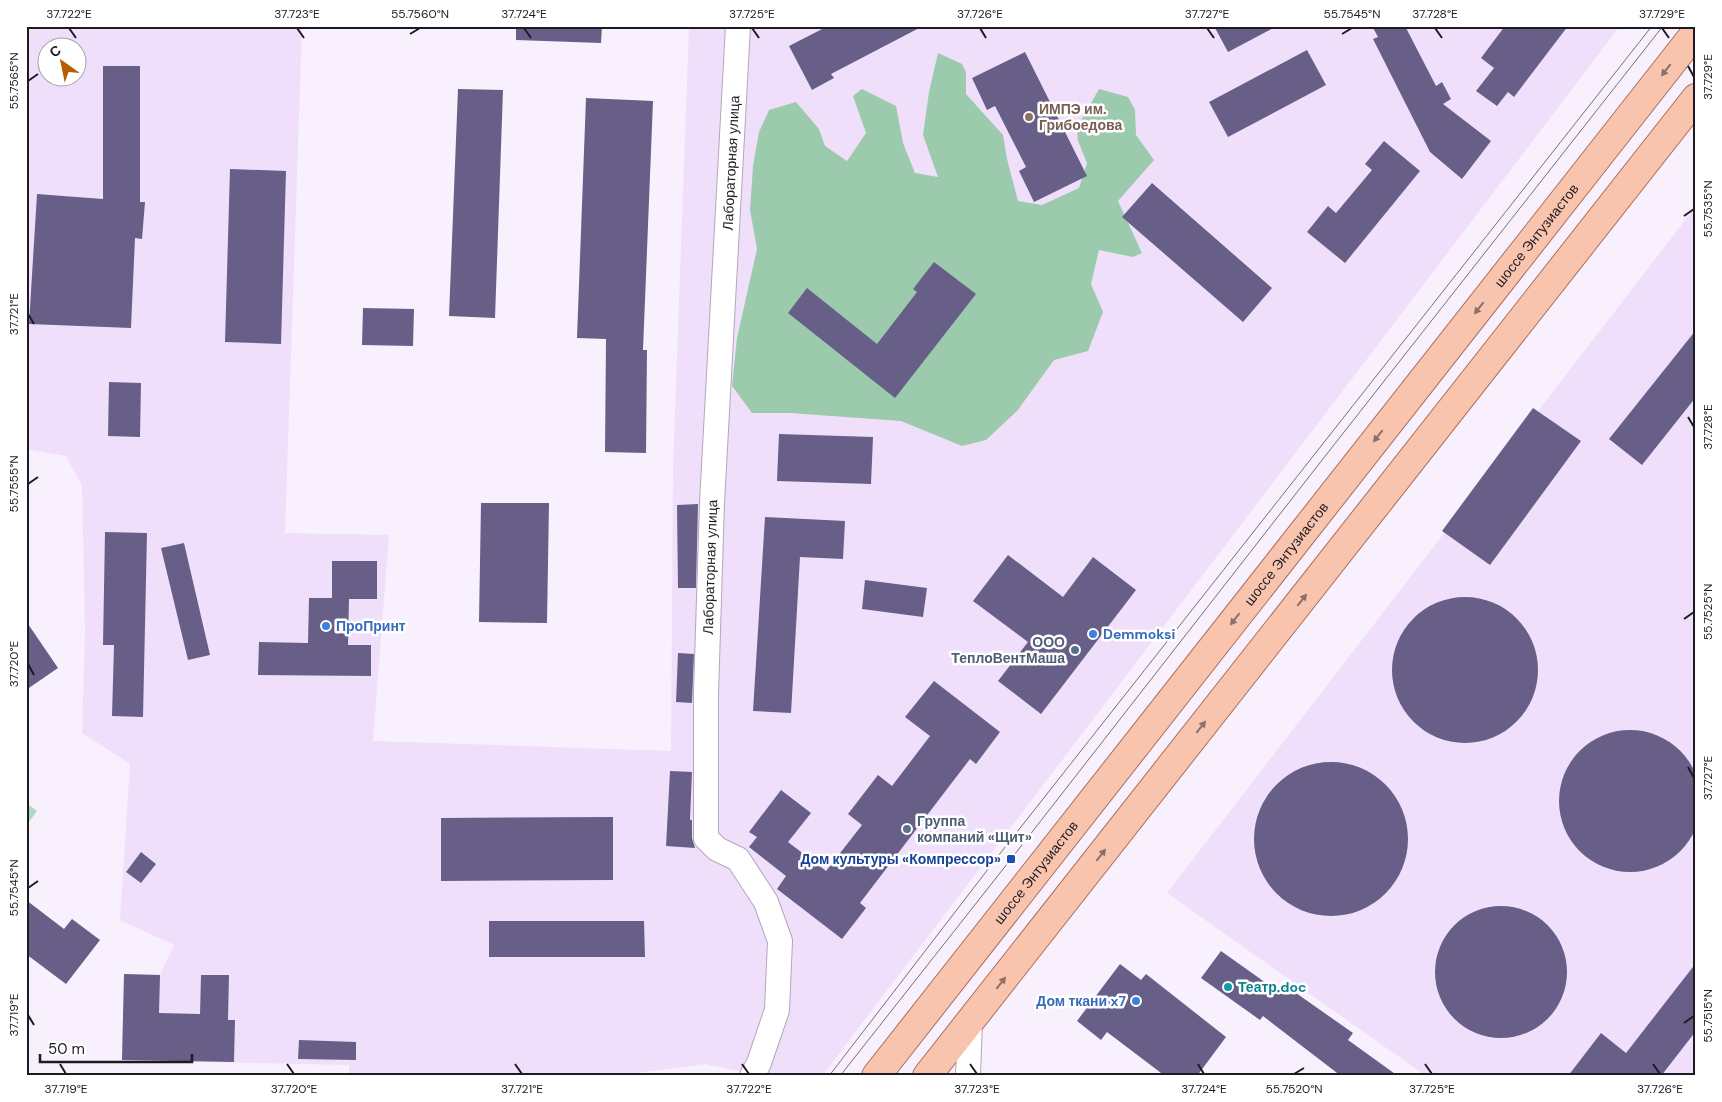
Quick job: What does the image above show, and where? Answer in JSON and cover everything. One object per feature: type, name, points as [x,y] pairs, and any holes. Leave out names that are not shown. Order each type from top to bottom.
[{"type":"main road","name":"шоссе Энтузиастов","points":[[876,1076],[1696,32]]},
{"type":"main road","points":[[927,1076],[1696,98]]},
{"type":"street","name":"Лабораторная улица","points":[[738,26],[711,531],[706,694],[706,838],[717,849],[738,859],[766,902],[780,941],[777,1010],[759,1063],[752,1076]]},
{"type":"street","points":[[968,1076],[970,1021]]},
{"type":"shaded area","points":[[26,26],[302,26],[285,533],[389,535],[373,741],[671,751],[673,468],[689,26],[1620,26],[822,1076],[764,1076],[705,1064],[615,1076],[349,1076],[349,1065],[122,1060],[124,974],[160,975],[174,945],[120,920],[130,764],[82,733],[85,632],[82,486],[66,456],[26,449]]},
{"type":"shaded area","points":[[1696,206],[1696,1076],[1426,1076],[1167,893]]},
{"type":"green space","points":[[938,53],[962,64],[966,72],[966,94],[1003,135],[1018,201],[1042,205],[1079,188],[1087,163],[1078,141],[1077,128],[1099,89],[1128,97],[1135,110],[1136,135],[1154,160],[1118,201],[1142,253],[1133,257],[1099,250],[1091,284],[1103,312],[1088,351],[1054,360],[1017,411],[986,440],[962,446],[901,421],[790,413],[752,413],[732,386],[737,338],[757,249],[750,210],[753,166],[759,132],[769,110],[796,102],[819,129],[825,146],[847,161],[866,133],[853,96],[862,89],[896,106],[903,143],[915,173],[938,177],[923,135],[929,92]]},
{"type":"green space","points":[[26,803],[37,811],[26,826]]},
{"type":"building","points":[[516,26],[602,26],[601,43],[516,40]]},
{"type":"building","points":[[828,26],[923,26],[831,74],[834,78],[812,90],[789,46]]},
{"type":"building","points":[[1214,26],[1277,26],[1228,52]]},
{"type":"building","points":[[1372,26],[1405,26],[1436,86],[1442,82],[1451,99],[1443,104],[1491,141],[1462,179],[1430,152],[1373,39],[1378,37]]},
{"type":"building","points":[[1505,26],[1568,26],[1514,97],[1508,92],[1497,106],[1476,91],[1494,68],[1481,58]]},
{"type":"building","points":[[1307,50],[1326,85],[1228,137],[1209,102]]},
{"type":"building","points":[[1025,52],[1087,176],[1034,202],[1019,171],[1026,167],[995,106],[987,110],[972,78]]},
{"type":"building","points":[[103,66],[140,66],[140,202],[145,202],[142,239],[135,238],[131,328],[29,324],[37,194],[103,199]]},
{"type":"building","points":[[458,89],[503,90],[495,318],[449,316]]},
{"type":"building","points":[[586,98],[653,101],[643,350],[647,350],[646,453],[605,452],[606,339],[577,338]]},
{"type":"building","points":[[1384,141],[1420,171],[1345,263],[1307,232],[1328,206],[1336,213],[1372,170],[1365,164]]},
{"type":"building","points":[[230,169],[286,171],[281,344],[225,342]]},
{"type":"building","points":[[1152,183],[1272,288],[1243,322],[1122,217]]},
{"type":"building","points":[[934,262],[976,294],[895,398],[788,313],[807,288],[877,344],[917,292],[913,289]]},
{"type":"building","points":[[363,308],[414,309],[413,346],[362,345]]},
{"type":"building","points":[[1696,330],[1696,397],[1642,465],[1609,439]]},
{"type":"building","points":[[109,382],[141,383],[140,437],[108,436]]},
{"type":"building","points":[[1533,408],[1581,441],[1490,565],[1442,531]]},
{"type":"building","points":[[779,434],[873,437],[871,484],[777,481]]},
{"type":"building","points":[[481,503],[549,503],[547,623],[479,622]]},
{"type":"building","points":[[698,504],[696,588],[678,588],[677,505]]},
{"type":"building","points":[[765,517],[845,521],[843,559],[800,557],[791,713],[753,711]]},
{"type":"building","points":[[105,532],[147,533],[143,717],[112,716],[114,645],[103,645]]},
{"type":"building","points":[[184,543],[210,655],[188,660],[161,548]]},
{"type":"building","points":[[1008,555],[1063,597],[1093,557],[1136,590],[1041,714],[998,681],[1028,642],[973,601]]},
{"type":"building","points":[[332,561],[377,561],[377,599],[349,599],[348,645],[371,645],[371,676],[258,675],[259,642],[308,643],[309,598],[332,598]]},
{"type":"building","points":[[865,580],[927,588],[923,617],[862,609]]},
{"type":"building","points":[[1465,597],[1479,598],[1493,603],[1506,609],[1517,618],[1526,629],[1532,642],[1537,656],[1537,684],[1532,698],[1526,711],[1517,722],[1506,731],[1493,737],[1479,742],[1465,743],[1451,742],[1437,737],[1424,731],[1413,722],[1404,711],[1398,698],[1393,684],[1392,670],[1393,656],[1398,642],[1404,629],[1413,618],[1424,609],[1437,603],[1451,598]]},
{"type":"building","points":[[26,621],[58,668],[26,690]]},
{"type":"building","points":[[678,653],[694,654],[692,703],[676,702]]},
{"type":"building","points":[[934,681],[1000,732],[976,764],[970,759],[860,903],[866,908],[842,939],[777,889],[786,876],[749,847],[757,837],[749,832],[781,790],[811,813],[788,842],[826,871],[862,825],[848,814],[878,775],[892,786],[930,736],[905,717]]},
{"type":"building","points":[[1630,730],[1644,731],[1657,735],[1670,742],[1680,751],[1689,761],[1696,774],[1700,787],[1700,815],[1696,828],[1689,841],[1680,851],[1670,860],[1657,867],[1644,871],[1630,872],[1616,871],[1603,867],[1590,860],[1580,851],[1571,841],[1564,828],[1560,815],[1559,801],[1560,787],[1564,774],[1571,761],[1580,751],[1590,742],[1603,735],[1616,731]]},
{"type":"building","points":[[1331,762],[1360,768],[1374,775],[1385,785],[1395,796],[1402,810],[1408,839],[1402,868],[1395,882],[1385,893],[1374,903],[1360,910],[1331,916],[1302,910],[1288,903],[1277,893],[1267,882],[1260,868],[1254,839],[1260,810],[1267,796],[1277,785],[1288,775],[1302,768]]},
{"type":"building","points":[[670,771],[692,772],[690,820],[692,820],[692,838],[695,848],[666,846]]},
{"type":"building","points":[[613,817],[613,880],[441,881],[441,818]]},
{"type":"building","points":[[141,852],[156,864],[141,883],[126,872]]},
{"type":"building","points":[[26,900],[64,929],[72,919],[100,940],[66,984],[26,954]]},
{"type":"building","points":[[1501,906],[1514,907],[1526,911],[1548,925],[1562,947],[1566,959],[1566,985],[1562,997],[1548,1019],[1526,1033],[1514,1037],[1501,1038],[1488,1037],[1476,1033],[1454,1019],[1440,997],[1436,985],[1435,972],[1436,959],[1440,947],[1454,925],[1476,911],[1488,907]]},
{"type":"building","points":[[489,921],[644,921],[645,957],[489,957]]},
{"type":"building","points":[[1221,951],[1280,993],[1286,986],[1353,1033],[1348,1040],[1398,1076],[1341,1076],[1263,1016],[1260,1020],[1201,978]]},
{"type":"building","points":[[1696,963],[1696,1031],[1661,1076],[1568,1076],[1601,1033],[1626,1053]]},
{"type":"building","name":"Дом ткани x7","points":[[1120,964],[1141,980],[1146,974],[1226,1037],[1197,1076],[1165,1076],[1107,1032],[1101,1040],[1077,1021]]},
{"type":"building","points":[[124,974],[160,975],[159,1013],[200,1014],[201,975],[229,975],[228,1020],[235,1020],[234,1062],[122,1060]]},
{"type":"building","points":[[299,1040],[356,1042],[356,1060],[298,1059]]},
{"type":"tram line","points":[[829,1076],[1002,851],[1652,26]]},
{"type":"tram line","points":[[840,1076],[1663,26]]},
{"type":"place","name":"ИМПЭ им. Грибоедова","points":[[1029,117]]},
{"type":"place","name":"ПроПринт","points":[[326,626]]},
{"type":"place","name":"Demmoksi","points":[[1093,634]]},
{"type":"place","name":"ООО ТеплоВентМаша","points":[[1075,650]]},
{"type":"place","name":"Группа компаний «Щит»","points":[[907,829]]},
{"type":"place","name":"Дом культуры «Компрессор»","points":[[1011,859]]},
{"type":"place","name":"Театр.doc","points":[[1228,987]]},
{"type":"place","name":"Дом ткани x7","points":[[1136,1001]]}]
